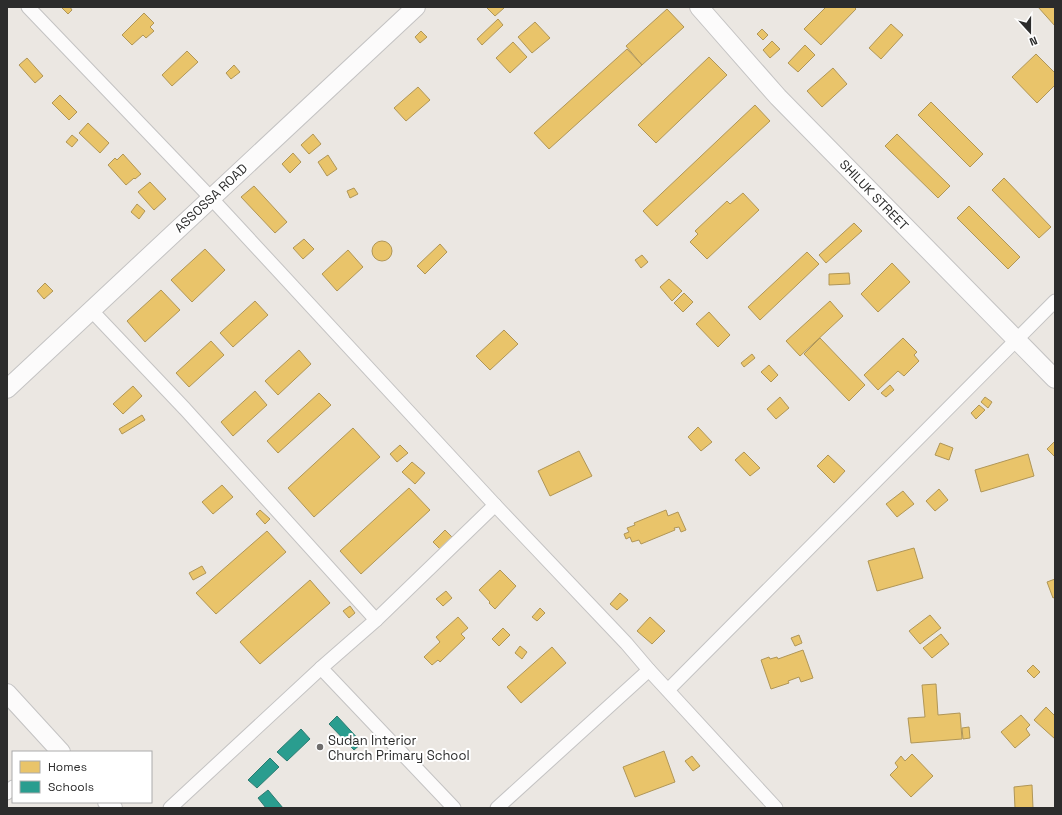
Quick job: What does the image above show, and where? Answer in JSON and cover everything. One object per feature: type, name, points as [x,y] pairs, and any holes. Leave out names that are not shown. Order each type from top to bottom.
[{"type":"street","points":[[28,7],[211,198],[495,505],[626,643],[776,808]]},
{"type":"street","name":"ASSOSSA ROAD","points":[[7,389],[416,7]]},
{"type":"street","name":"SHILUK STREET","points":[[698,7],[778,97],[1055,379]]},
{"type":"street","points":[[668,690],[1055,301]]},
{"type":"street","points":[[90,310],[185,409],[376,620]]},
{"type":"street","points":[[170,808],[321,668],[376,620],[495,505]]},
{"type":"street","points":[[321,668],[454,808]]},
{"type":"street","points":[[497,808],[649,670]]},
{"type":"street","points":[[7,693],[56,750]]},
{"type":"building: Homes","points":[[61,7],[70,7],[72,10],[68,14]]},
{"type":"building: Homes","points":[[486,7],[502,7],[504,8],[495,16]]},
{"type":"building: Homes","points":[[826,7],[854,7],[856,9],[821,45],[804,29]]},
{"type":"building: Homes","points":[[1038,7],[1055,7],[1055,26]]},
{"type":"building: Homes","points":[[667,9],[684,27],[642,65],[626,46]]},
{"type":"building: Homes","points":[[144,13],[154,23],[150,27],[154,31],[146,38],[143,35],[132,45],[122,35]]},
{"type":"building: Homes","points":[[498,19],[503,25],[482,45],[477,39]]},
{"type":"building: Homes","points":[[535,22],[550,38],[532,53],[518,37]]},
{"type":"building: Homes","points":[[891,24],[903,35],[881,59],[869,48]]},
{"type":"building: Homes","points":[[762,29],[768,35],[763,40],[757,34]]},
{"type":"building: Homes","points":[[421,31],[427,37],[420,43],[415,37]]},
{"type":"building: Homes","points":[[772,41],[780,49],[770,58],[763,50]]},
{"type":"building: Homes","points":[[513,42],[527,57],[510,73],[496,58]]},
{"type":"building: Homes","points":[[805,45],[815,55],[798,72],[788,63]]},
{"type":"building: Homes","points":[[627,49],[642,65],[549,149],[534,133]]},
{"type":"building: Homes","points":[[187,51],[198,62],[172,86],[162,75]]},
{"type":"building: Homes","points":[[1036,54],[1055,73],[1055,85],[1037,103],[1012,77]]},
{"type":"building: Homes","points":[[709,57],[727,75],[656,143],[638,125]]},
{"type":"building: Homes","points":[[27,58],[43,76],[35,83],[19,65]]},
{"type":"building: Homes","points":[[234,65],[240,72],[231,79],[226,73]]},
{"type":"building: Homes","points":[[833,68],[847,84],[822,107],[807,91]]},
{"type":"building: Homes","points":[[418,87],[430,100],[406,121],[394,108]]},
{"type":"building: Homes","points":[[60,95],[77,112],[69,120],[52,103]]},
{"type":"building: Homes","points":[[931,102],[983,154],[970,167],[918,115]]},
{"type":"building: Homes","points":[[755,105],[770,121],[657,226],[643,211]]},
{"type":"building: Homes","points":[[88,123],[109,143],[100,153],[79,133]]},
{"type":"building: Homes","points":[[313,134],[321,144],[309,154],[301,145]]},
{"type":"building: Homes","points":[[897,134],[950,186],[938,198],[885,146]]},
{"type":"building: Homes","points":[[72,135],[78,140],[72,147],[66,142]]},
{"type":"building: Homes","points":[[293,153],[301,162],[290,173],[282,164]]},
{"type":"building: Homes","points":[[123,154],[141,174],[126,185],[108,165],[115,158],[117,160]]},
{"type":"building: Homes","points":[[328,155],[337,169],[327,176],[318,162]]},
{"type":"building: Homes","points":[[1004,178],[1051,227],[1039,238],[992,190]]},
{"type":"building: Homes","points":[[150,182],[166,199],[154,210],[138,192]]},
{"type":"building: Homes","points":[[254,186],[287,222],[275,233],[241,197]]},
{"type":"building: Homes","points":[[354,188],[358,194],[350,198],[347,191]]},
{"type":"building: Homes","points":[[743,193],[759,210],[707,259],[690,242],[698,234],[695,231],[727,201],[730,204]]},
{"type":"building: Homes","points":[[137,204],[145,211],[139,219],[131,212]]},
{"type":"building: Homes","points":[[969,206],[1020,257],[1008,269],[957,218]]},
{"type":"building: Homes","points":[[854,223],[862,231],[826,263],[819,255]]},
{"type":"building: Homes","points":[[304,239],[314,249],[303,259],[293,248]]},
{"type":"building: Homes","points":[[378,241],[386,241],[392,247],[392,255],[386,261],[378,261],[372,255],[372,247]]},
{"type":"building: Homes","points":[[440,244],[447,252],[425,274],[417,266]]},
{"type":"building: Homes","points":[[205,249],[225,270],[192,302],[171,280]]},
{"type":"building: Homes","points":[[348,250],[363,267],[337,291],[322,274]]},
{"type":"building: Homes","points":[[807,252],[819,264],[760,320],[748,307]]},
{"type":"building: Homes","points":[[642,255],[648,262],[641,268],[635,260]]},
{"type":"building: Homes","points":[[892,263],[910,282],[878,312],[861,294]]},
{"type":"building: Homes","points":[[849,273],[850,284],[829,285],[829,274]]},
{"type":"building: Homes","points":[[669,279],[682,291],[672,301],[660,287]]},
{"type":"building: Homes","points":[[45,283],[53,291],[44,299],[37,291]]},
{"type":"building: Homes","points":[[161,290],[180,310],[145,342],[127,321]]},
{"type":"building: Homes","points":[[684,293],[693,302],[683,312],[674,303]]},
{"type":"building: Homes","points":[[255,301],[268,315],[233,347],[220,333]]},
{"type":"building: Homes","points":[[830,301],[843,316],[800,356],[786,341]]},
{"type":"building: Homes","points":[[709,312],[730,335],[718,347],[696,324]]},
{"type":"building: Homes","points":[[504,330],[518,344],[490,370],[476,356]]},
{"type":"building: Homes","points":[[820,338],[865,385],[849,401],[804,354]]},
{"type":"building: Homes","points":[[903,338],[917,352],[914,355],[919,361],[904,376],[898,371],[878,390],[864,375]]},
{"type":"building: Homes","points":[[211,341],[224,355],[189,387],[176,373]]},
{"type":"building: Homes","points":[[299,350],[311,364],[278,395],[265,381]]},
{"type":"building: Homes","points":[[752,354],[755,358],[744,367],[741,363]]},
{"type":"building: Homes","points":[[769,365],[778,375],[771,382],[761,372]]},
{"type":"building: Homes","points":[[890,385],[894,390],[886,397],[881,393]]},
{"type":"building: Homes","points":[[133,386],[142,396],[123,414],[113,404]]},
{"type":"building: Homes","points":[[255,391],[267,405],[233,436],[221,422]]},
{"type":"building: Homes","points":[[319,393],[331,405],[278,453],[267,441]]},
{"type":"building: Homes","points":[[780,397],[789,408],[776,419],[767,409]]},
{"type":"building: Homes","points":[[985,397],[992,402],[988,408],[981,402]]},
{"type":"building: Homes","points":[[979,405],[985,410],[976,419],[971,413]]},
{"type":"building: Homes","points":[[142,415],[145,420],[122,434],[119,429]]},
{"type":"building: Homes","points":[[698,427],[712,442],[701,451],[688,437]]},
{"type":"building: Homes","points":[[353,428],[380,457],[314,517],[288,488]]},
{"type":"building: Homes","points":[[1055,441],[1055,457],[1047,449]]},
{"type":"building: Homes","points":[[940,443],[953,448],[949,460],[935,455]]},
{"type":"building: Homes","points":[[400,445],[408,453],[397,462],[390,454]]},
{"type":"building: Homes","points":[[579,451],[592,476],[550,496],[538,471]]},
{"type":"building: Homes","points":[[744,452],[760,468],[750,476],[735,460]]},
{"type":"building: Homes","points":[[1028,454],[1034,476],[981,492],[975,470]]},
{"type":"building: Homes","points":[[828,455],[845,471],[834,483],[817,466]]},
{"type":"building: Homes","points":[[412,462],[425,473],[415,484],[402,472]]},
{"type":"building: Homes","points":[[222,485],[233,497],[213,514],[202,502]]},
{"type":"building: Homes","points":[[409,488],[430,510],[361,574],[340,551]]},
{"type":"building: Homes","points":[[939,489],[948,500],[935,511],[926,501]]},
{"type":"building: Homes","points":[[903,491],[914,504],[897,517],[886,504]]},
{"type":"building: Homes","points":[[260,510],[270,519],[265,524],[256,514]]},
{"type":"building: Homes","points":[[666,510],[668,516],[678,512],[686,530],[681,532],[679,527],[674,528],[675,530],[641,544],[639,540],[632,542],[630,537],[626,539],[624,534],[629,532],[627,528],[635,525],[634,523]]},
{"type":"building: Homes","points":[[445,530],[452,537],[440,549],[433,542]]},
{"type":"building: Homes","points":[[267,531],[286,552],[216,614],[196,593]]},
{"type":"building: Homes","points":[[914,548],[923,578],[877,591],[868,561]]},
{"type":"building: Homes","points":[[202,566],[206,573],[193,580],[189,573]]},
{"type":"building: Homes","points":[[500,570],[516,586],[495,609],[479,590]]},
{"type":"building: Homes","points":[[1055,579],[1055,597],[1053,598],[1047,582]]},
{"type":"building: Homes","points":[[310,580],[330,603],[260,664],[240,642]]},
{"type":"building: Homes","points":[[446,591],[452,598],[443,606],[436,599]]},
{"type":"building: Homes","points":[[620,593],[628,600],[617,610],[610,604]]},
{"type":"building: Homes","points":[[350,606],[355,613],[349,618],[343,611]]},
{"type":"building: Homes","points":[[540,608],[545,613],[537,621],[532,617]]},
{"type":"building: Homes","points":[[930,615],[941,628],[920,644],[909,631]]},
{"type":"building: Homes","points":[[458,617],[468,628],[461,634],[465,638],[440,662],[438,660],[432,665],[424,657],[440,642],[436,637]]},
{"type":"building: Homes","points":[[650,617],[665,631],[652,644],[637,631]]},
{"type":"building: Homes","points":[[503,628],[510,635],[499,646],[492,639]]},
{"type":"building: Homes","points":[[941,634],[949,644],[932,658],[923,648]]},
{"type":"building: Homes","points":[[799,635],[802,643],[795,646],[791,638]]},
{"type":"building: Homes","points":[[520,646],[527,652],[522,659],[515,653]]},
{"type":"building: Homes","points":[[552,647],[566,663],[521,703],[507,687]]},
{"type":"building: Homes","points":[[803,650],[813,678],[801,682],[799,677],[788,681],[789,683],[771,689],[761,660],[769,657],[770,659],[777,657],[778,659]]},
{"type":"building: Homes","points":[[1033,665],[1040,672],[1034,678],[1027,671]]},
{"type":"building: Homes","points":[[936,684],[938,715],[960,713],[962,739],[911,743],[908,718],[925,717],[922,685]]},
{"type":"building: Homes","points":[[1046,707],[1055,716],[1055,739],[1034,720]]},
{"type":"building: Homes","points":[[1021,715],[1030,725],[1026,729],[1030,735],[1015,748],[1001,732]]},
{"type":"building: Homes","points":[[969,727],[970,738],[963,739],[962,728]]},
{"type":"building: Homes","points":[[664,751],[675,782],[635,797],[623,767]]},
{"type":"building: Homes","points":[[912,754],[933,776],[911,797],[890,775],[898,767],[895,763],[901,756],[905,761]]},
{"type":"building: Homes","points":[[692,756],[700,766],[693,771],[685,761]]},
{"type":"building: Homes","points":[[1032,785],[1033,808],[1015,808],[1014,787]]},
{"type":"building: Schools","points":[[337,716],[362,743],[354,750],[329,724]]},
{"type":"building: Schools","points":[[301,729],[310,739],[287,761],[277,752]]},
{"type":"building: Schools","points":[[270,758],[279,767],[257,788],[248,780]]},
{"type":"building: Schools","points":[[268,790],[283,808],[266,808],[258,798]]},
{"type":"place","name":"Sudan Interior Church Primary School","points":[[320,747]]}]
